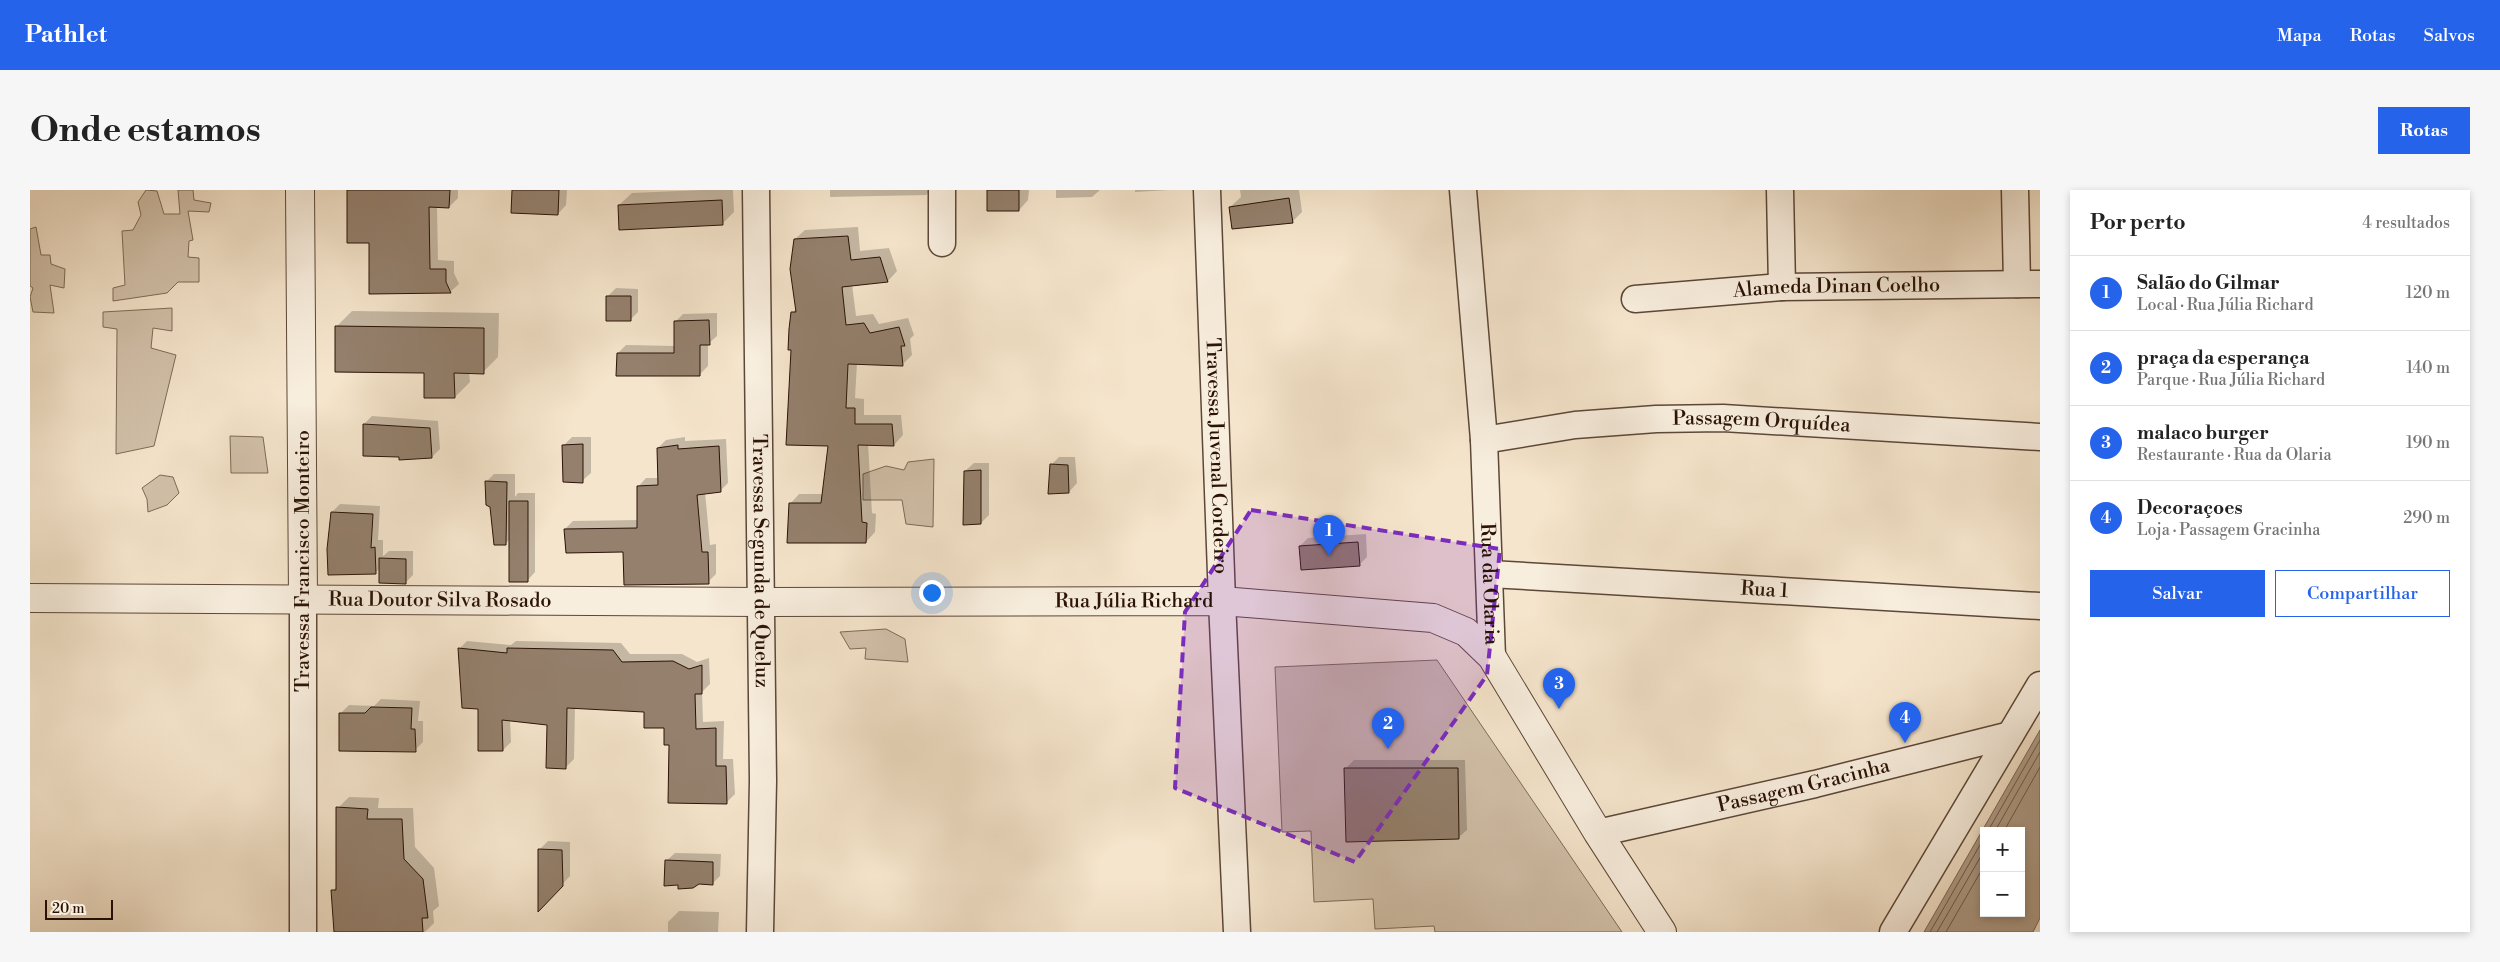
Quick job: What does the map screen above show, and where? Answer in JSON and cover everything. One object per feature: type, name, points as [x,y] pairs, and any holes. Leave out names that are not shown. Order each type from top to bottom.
[{"type":"street","name":"Travessa Francisco Monteiro","points":[[300,190],[303,932]]},
{"type":"street","name":"Travessa Segunda de Queluz","points":[[756,190],[763,781],[760,932]]},
{"type":"street","points":[[942,190],[942,243]]},
{"type":"street","name":"Travessa Juvenal Cordeiro","points":[[1206,190],[1237,932]]},
{"type":"street","name":"Rua da Olaria","points":[[1463,190],[1484,440],[1492,657],[1598,832],[1662,932]]},
{"type":"street","points":[[1780,190],[1782,286]]},
{"type":"street","points":[[2016,190],[2029,284]]},
{"type":"street","name":"Alameda Dinan Coelho","points":[[1635,299],[1782,286],[2029,284]]},
{"type":"street","name":"Passagem Orquídea","points":[[1484,440],[1584,424],[1724,418],[2040,437]]},
{"type":"street","name":"Rua 1","points":[[1490,574],[2040,606]]},
{"type":"street","name":"Rua Doutor Silva Rosado","points":[[30,598],[761,602]]},
{"type":"street","name":"Rua Júlia Richard","points":[[761,602],[1222,602],[1433,618],[1466,632],[1492,657]]},
{"type":"street","points":[[1893,932],[2040,685]]},
{"type":"street","name":"Passagem Gracinha","points":[[1598,832],[1815,784],[2010,735]]},
{"type":"highlighted area","points":[[1251,510],[1500,549],[1487,675],[1355,862],[1175,788],[1185,612]]},
{"type":"shaded area","points":[[146,190],[157,191],[164,214],[180,214],[178,190],[193,190],[194,200],[211,203],[209,212],[188,211],[193,240],[189,241],[188,257],[199,258],[199,282],[178,282],[167,293],[113,301],[113,288],[125,285],[122,231],[133,230],[141,215],[138,202]]},
{"type":"shaded area","points":[[36,227],[41,255],[50,255],[51,264],[65,269],[64,288],[50,285],[54,313],[33,312],[30,297],[33,288],[30,286],[30,229]]},
{"type":"shaded area","points":[[172,308],[172,331],[153,328],[151,348],[176,355],[154,446],[116,454],[117,329],[103,327],[103,312]]},
{"type":"shaded area","points":[[230,436],[263,437],[268,473],[231,473]]},
{"type":"shaded area","points":[[934,459],[933,527],[906,524],[902,500],[863,500],[863,474],[886,466],[904,470],[908,462]]},
{"type":"shaded area","points":[[160,475],[173,477],[179,493],[167,505],[148,512],[147,499],[142,488]]},
{"type":"shaded area","points":[[886,629],[905,639],[908,662],[865,659],[866,648],[850,649],[840,632]]},
{"type":"shaded area","points":[[1437,660],[1622,932],[1435,932],[1434,926],[1375,929],[1373,899],[1314,902],[1311,831],[1282,832],[1275,667]]},
{"type":"water","points":[[2040,730],[2040,918],[2033,932],[1924,932],[1980,834],[1980,917],[2025,917],[2025,827],[1984,827]]},
{"type":"building","points":[[347,190],[450,190],[449,208],[429,207],[430,269],[446,269],[446,282],[451,293],[369,294],[369,243],[347,243]]},
{"type":"building","points":[[512,190],[559,190],[558,215],[511,213]]},
{"type":"building","points":[[987,190],[1019,190],[1019,211],[987,211]]},
{"type":"building","points":[[1289,198],[1293,223],[1232,229],[1229,207]]},
{"type":"building","points":[[722,200],[723,225],[619,230],[618,205]]},
{"type":"building","points":[[848,236],[851,260],[880,257],[888,282],[842,287],[846,325],[864,323],[870,333],[899,327],[905,346],[901,346],[903,366],[848,364],[846,408],[855,408],[855,424],[892,424],[894,446],[858,445],[862,522],[867,523],[866,543],[787,543],[789,503],[821,503],[828,446],[786,445],[791,350],[788,350],[789,329],[791,312],[796,312],[790,269],[794,239]]},
{"type":"building","points":[[606,296],[631,296],[631,321],[606,321]]},
{"type":"building","points":[[709,320],[710,345],[700,345],[700,376],[616,376],[617,353],[674,353],[674,321]]},
{"type":"building","points":[[335,326],[484,328],[484,374],[454,373],[455,398],[424,398],[424,373],[335,372]]},
{"type":"building","points":[[363,424],[430,428],[432,458],[399,460],[399,457],[363,456]]},
{"type":"building","points":[[583,444],[583,483],[563,482],[562,445]]},
{"type":"building","points":[[678,445],[678,449],[719,446],[721,492],[697,495],[702,552],[708,552],[709,584],[624,585],[623,552],[566,553],[564,529],[637,528],[637,486],[658,485],[657,448]]},
{"type":"building","points":[[1050,464],[1068,465],[1069,493],[1048,494]]},
{"type":"building","points":[[981,470],[981,524],[963,525],[964,471]]},
{"type":"building","points":[[485,481],[507,482],[506,545],[494,545],[490,507],[486,505]]},
{"type":"building","points":[[509,501],[528,501],[528,582],[509,582]]},
{"type":"building","points":[[331,512],[373,514],[371,548],[375,547],[376,574],[328,575],[327,549]]},
{"type":"building","points":[[1358,542],[1360,566],[1301,570],[1299,546]]},
{"type":"building","points":[[379,558],[406,559],[406,584],[379,583]]},
{"type":"building","points":[[458,648],[507,653],[507,648],[613,650],[622,662],[673,661],[689,669],[702,665],[702,694],[695,694],[696,729],[716,728],[716,766],[726,766],[727,804],[668,803],[669,745],[664,745],[664,728],[644,728],[644,712],[567,708],[566,769],[546,768],[547,725],[502,720],[503,751],[478,751],[478,709],[462,708]]},
{"type":"building","points":[[371,707],[412,708],[411,729],[415,729],[416,752],[339,751],[339,713],[365,713]]},
{"type":"building","points":[[1344,768],[1458,768],[1459,839],[1346,842]]},
{"type":"building","points":[[336,807],[368,809],[367,819],[402,819],[404,859],[423,879],[428,918],[422,918],[423,932],[334,932],[331,890],[336,890]]},
{"type":"building","points":[[538,849],[562,850],[563,886],[538,912]]},
{"type":"building","points":[[665,860],[713,862],[713,885],[699,884],[693,888],[678,889],[678,885],[664,886]]},
{"type":"place","name":"Salão do Gilmar","points":[[1329,556]]},
{"type":"place","name":"malaco burger","points":[[1559,709]]},
{"type":"place","name":"Decoraçoes","points":[[1905,743]]},
{"type":"place","name":"praça da esperança","points":[[1388,749]]}]
